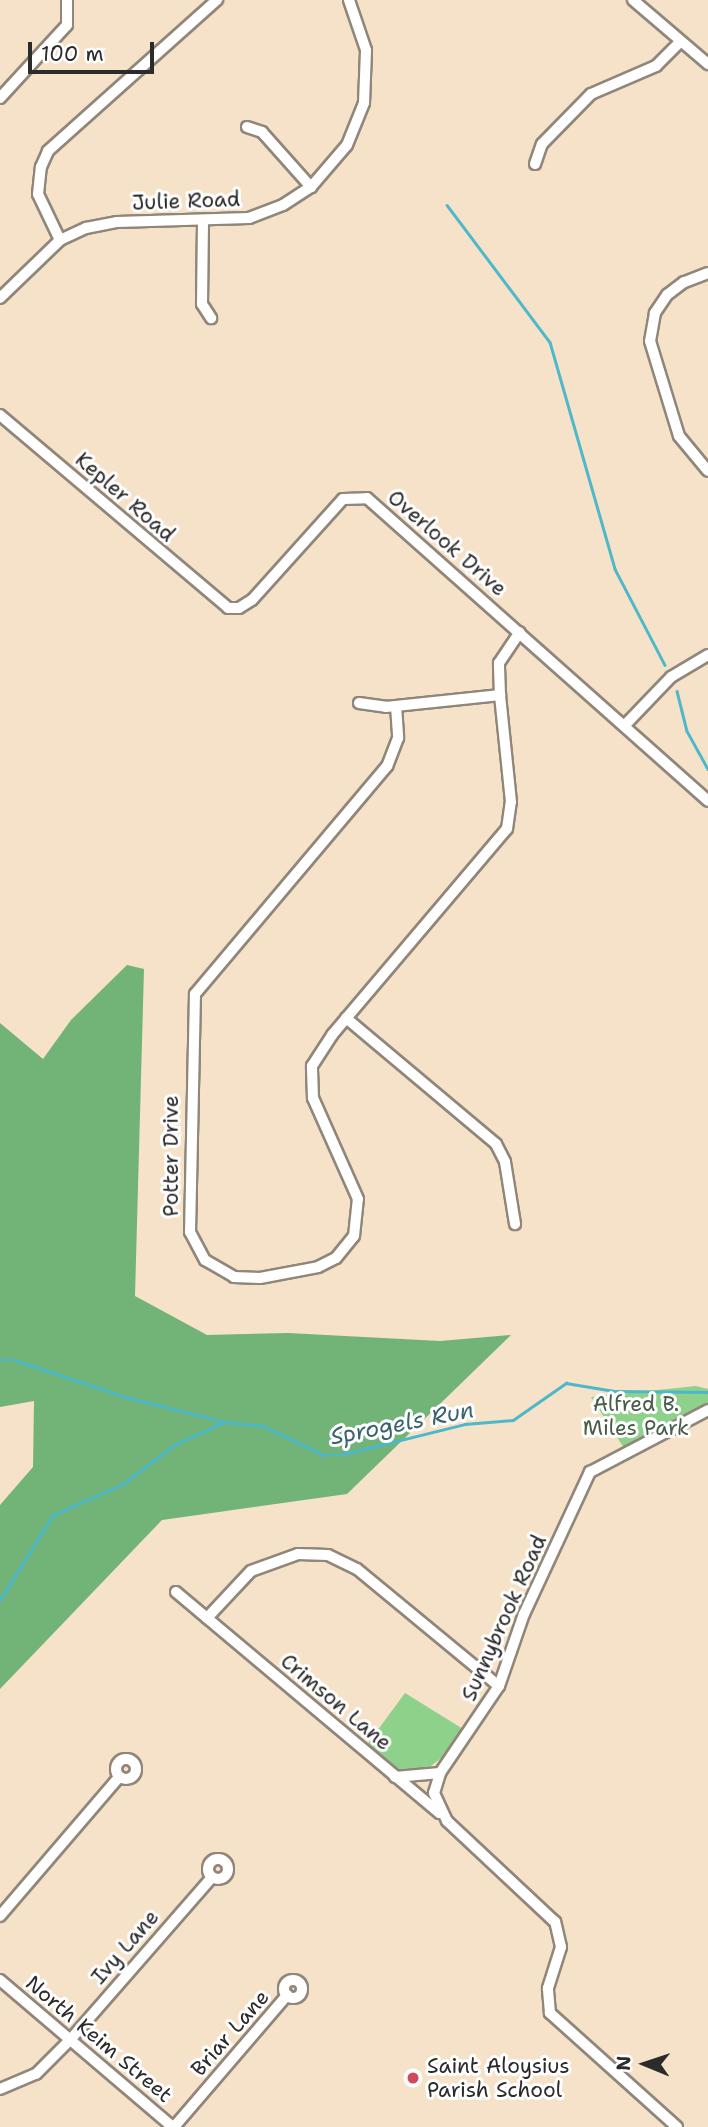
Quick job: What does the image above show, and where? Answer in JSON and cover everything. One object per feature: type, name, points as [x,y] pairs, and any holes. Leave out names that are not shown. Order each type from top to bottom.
[{"type":"street","points":[[0,98],[67,25],[66,0]]},
{"type":"street","points":[[0,298],[60,240],[38,194],[41,167],[48,151],[217,0]]},
{"type":"street","name":"Julie Road","points":[[60,240],[100,224],[203,222],[264,214],[311,187],[347,145],[364,103],[368,63],[362,30],[349,0]]},
{"type":"street","points":[[633,0],[708,64]]},
{"type":"street","points":[[535,164],[542,144],[591,94],[656,66],[681,41]]},
{"type":"street","points":[[247,127],[262,132],[311,187]]},
{"type":"street","points":[[203,222],[202,303],[211,318]]},
{"type":"street","points":[[708,273],[684,282],[667,295],[656,313],[650,341],[679,436],[708,471]]},
{"type":"street","name":"Kepler Road","points":[[0,415],[224,607]]},
{"type":"street","name":"Overlook Drive","points":[[224,607],[239,608],[252,600],[334,507],[349,496],[359,495],[391,517],[520,632]]},
{"type":"street","points":[[520,632],[708,801]]},
{"type":"street","name":"Potter Drive","points":[[396,706],[398,738],[387,766],[195,994],[190,1232],[200,1255],[218,1272],[252,1279],[318,1267],[337,1258],[354,1236],[360,1216],[357,1194],[315,1104],[310,1080],[320,1050],[507,829],[511,802],[499,663],[520,632]]},
{"type":"street","points":[[625,725],[671,677],[708,655]]},
{"type":"street","points":[[359,703],[396,706],[500,695]]},
{"type":"street","points":[[346,1018],[496,1144],[505,1162],[515,1224]]},
{"type":"street","name":"Sunnybrook Road","points":[[440,1773],[499,1686],[524,1614],[590,1472],[708,1410]]},
{"type":"street","points":[[208,1618],[251,1571],[298,1554],[328,1555],[357,1569],[499,1686]]},
{"type":"street","name":"Crimson Lane","points":[[176,1592],[440,1814]]},
{"type":"street","points":[[395,1777],[440,1773],[434,1793],[440,1814],[555,1922],[561,1947],[547,1995],[552,2017],[677,2127]]},
{"type":"street","points":[[0,1916],[119,1777]]},
{"type":"street","name":"Ivy Lane","points":[[0,2089],[36,2074],[70,2040],[212,1877]]},
{"type":"street","name":"North Keim Street","points":[[0,1980],[174,2127]]},
{"type":"street","name":"Briar Lane","points":[[174,2127],[287,1995]]},
{"type":"green space","points":[[127,965],[144,969],[135,1296],[207,1335],[288,1333],[440,1341],[511,1335],[347,1494],[162,1520],[0,1689],[0,1505],[33,1467],[34,1401],[0,1407],[0,1023],[43,1059],[71,1020]]},
{"type":"green space","name":"Alfred B. Miles Park","points":[[696,1386],[708,1389],[708,1405],[624,1448],[591,1397]]},
{"type":"green space","points":[[405,1693],[463,1729],[445,1755],[427,1769],[400,1770],[366,1746]]},
{"type":"waterway","points":[[447,205],[550,342],[615,569],[665,665]]},
{"type":"waterway","points":[[677,691],[687,731],[708,769]]},
{"type":"waterway","points":[[0,1360],[15,1360],[126,1397],[225,1422]]},
{"type":"waterway","name":"Sprogels Run","points":[[0,1600],[53,1515],[123,1484],[174,1445],[225,1422],[263,1426],[324,1455],[340,1455],[465,1424],[513,1420],[566,1383],[615,1391],[708,1392]]},
{"type":"place","name":"Saint Aloysius Parish School","points":[[413,2078]]}]
